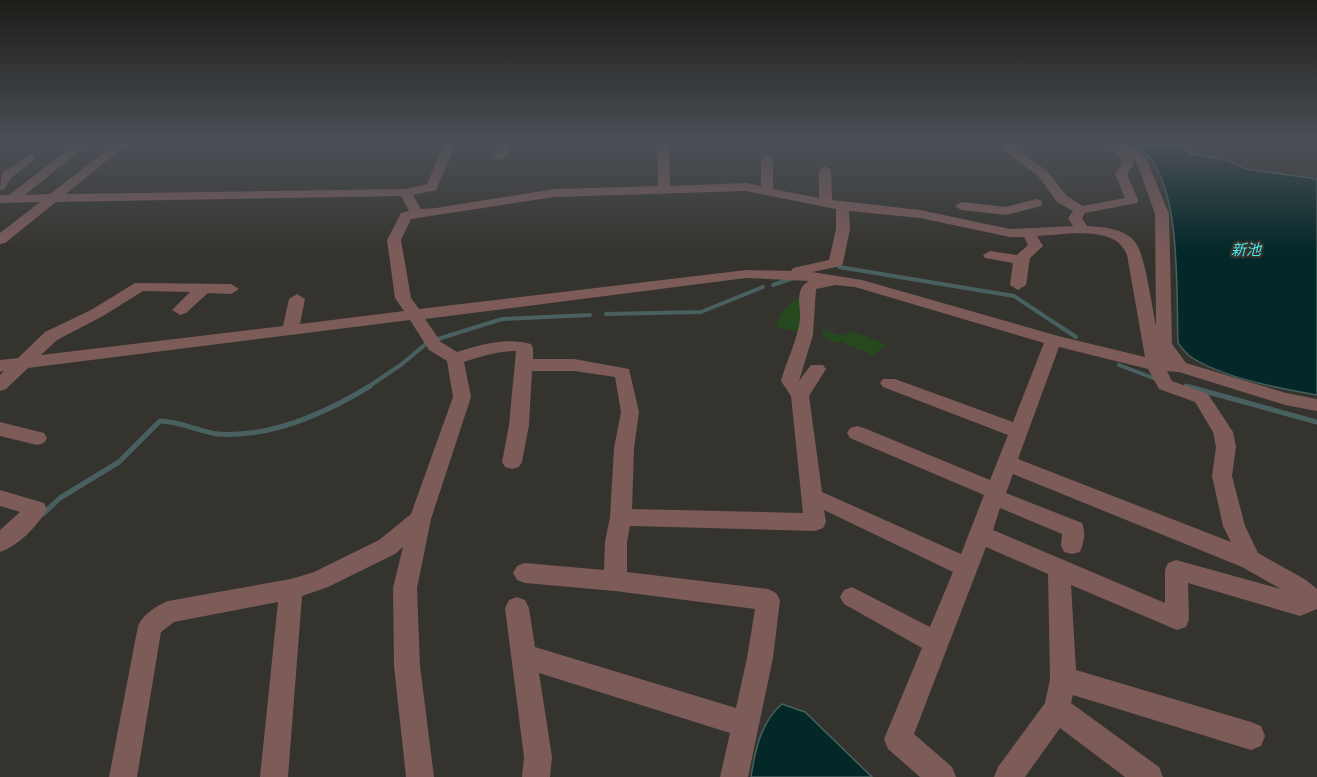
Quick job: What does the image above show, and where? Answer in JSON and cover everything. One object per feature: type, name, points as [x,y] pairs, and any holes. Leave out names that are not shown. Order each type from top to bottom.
[{"type":"street","points":[[7,199],[35,178]]},
{"type":"street","points":[[0,240],[79,178]]},
{"type":"street","points":[[7,199],[406,193],[432,187],[436,178]]},
{"type":"street","points":[[663,178],[663,190]]},
{"type":"street","points":[[767,178],[767,189]]},
{"type":"street","points":[[825,178],[826,202]]},
{"type":"street","points":[[1046,178],[1062,199],[1081,210],[1132,200],[1123,178]]},
{"type":"street","points":[[1149,178],[1162,214],[1165,385],[1202,398],[1223,432],[1226,447],[1222,476],[1234,526],[1250,560]]},
{"type":"street","points":[[420,777],[407,666],[405,588],[420,519],[462,397],[455,359],[435,346],[403,298],[394,240],[406,216],[545,194],[734,186],[767,189],[842,206],[920,214],[1001,231],[1029,233],[1103,231],[1119,236],[1130,244],[1165,368]]},
{"type":"street","points":[[406,193],[417,213]]},
{"type":"street","points":[[951,220],[964,202],[1006,211],[1036,204]]},
{"type":"street","points":[[834,274],[843,229],[842,206]]},
{"type":"street","points":[[1081,210],[1075,218],[1082,230]]},
{"type":"street","points":[[1018,285],[1020,260],[1026,252],[1036,246],[1029,233]]},
{"type":"street","points":[[990,255],[1020,260]]},
{"type":"street","points":[[0,366],[746,274],[834,274],[856,283],[1053,340],[1285,399],[1317,405]]},
{"type":"street","points":[[621,517],[815,522],[800,396],[790,381],[805,335],[808,317],[806,300],[809,287],[834,274]]},
{"type":"street","points":[[0,385],[51,336],[97,313],[140,286],[231,289]]},
{"type":"street","points":[[180,310],[203,289]]},
{"type":"street","points":[[383,320],[390,308],[403,298]]},
{"type":"street","points":[[290,331],[297,299]]},
{"type":"street","points":[[942,777],[898,739],[967,568],[1053,340]]},
{"type":"street","points":[[455,359],[485,349],[515,345],[525,348],[519,425],[512,462]]},
{"type":"street","points":[[524,365],[574,365],[623,373],[630,412],[624,448],[615,581]]},
{"type":"street","points":[[1165,368],[1317,418]]},
{"type":"street","points":[[793,371],[813,374],[800,396]]},
{"type":"street","points":[[889,382],[1017,431]]},
{"type":"street","points":[[0,429],[37,438]]},
{"type":"street","points":[[857,433],[1074,529],[1072,545]]},
{"type":"street","points":[[980,534],[1177,619],[1176,570],[1300,604],[1313,600],[1298,586],[1250,560],[1007,463]]},
{"type":"street","points":[[0,498],[36,509],[21,526],[0,543]]},
{"type":"street","points":[[812,498],[826,501],[967,568]]},
{"type":"street","points":[[123,777],[150,626],[168,612],[291,589],[320,580],[387,547],[420,519]]},
{"type":"street","points":[[1008,777],[1057,709],[1063,679],[1059,570]]},
{"type":"street","points":[[525,573],[615,581],[768,600],[760,658],[734,777]]},
{"type":"street","points":[[274,777],[291,589]]},
{"type":"street","points":[[852,597],[936,643]]},
{"type":"street","points":[[517,608],[538,758],[536,777]]},
{"type":"street","points":[[524,656],[745,724]]},
{"type":"street","points":[[1063,679],[1251,736]]},
{"type":"street","points":[[1057,709],[1149,777]]},
{"type":"green space","points":[[804,293],[801,333],[776,327],[783,311]]},
{"type":"green space","points":[[824,329],[842,336],[853,331],[887,345],[872,356],[840,341],[836,343],[822,336]]},
{"type":"water","name":"新池","points":[[1161,178],[1317,179],[1317,395],[1269,386],[1218,371],[1191,357],[1178,343],[1175,243],[1166,191]]},
{"type":"water","points":[[782,704],[805,712],[872,777],[751,777],[757,747],[764,728]]},
{"type":"waterway","points":[[839,267],[1014,296],[1076,337]]},
{"type":"waterway","points":[[773,285],[793,278]]},
{"type":"waterway","points":[[606,314],[701,312],[763,287]]},
{"type":"waterway","points":[[438,339],[502,319],[590,315]]},
{"type":"waterway","points":[[368,387],[402,364],[427,343]]},
{"type":"waterway","points":[[1119,365],[1153,378]]},
{"type":"waterway","points":[[43,514],[60,498],[119,462],[160,421],[218,434],[258,432],[298,422],[370,386]]},
{"type":"waterway","points":[[1190,387],[1186,386],[1317,422]]}]
